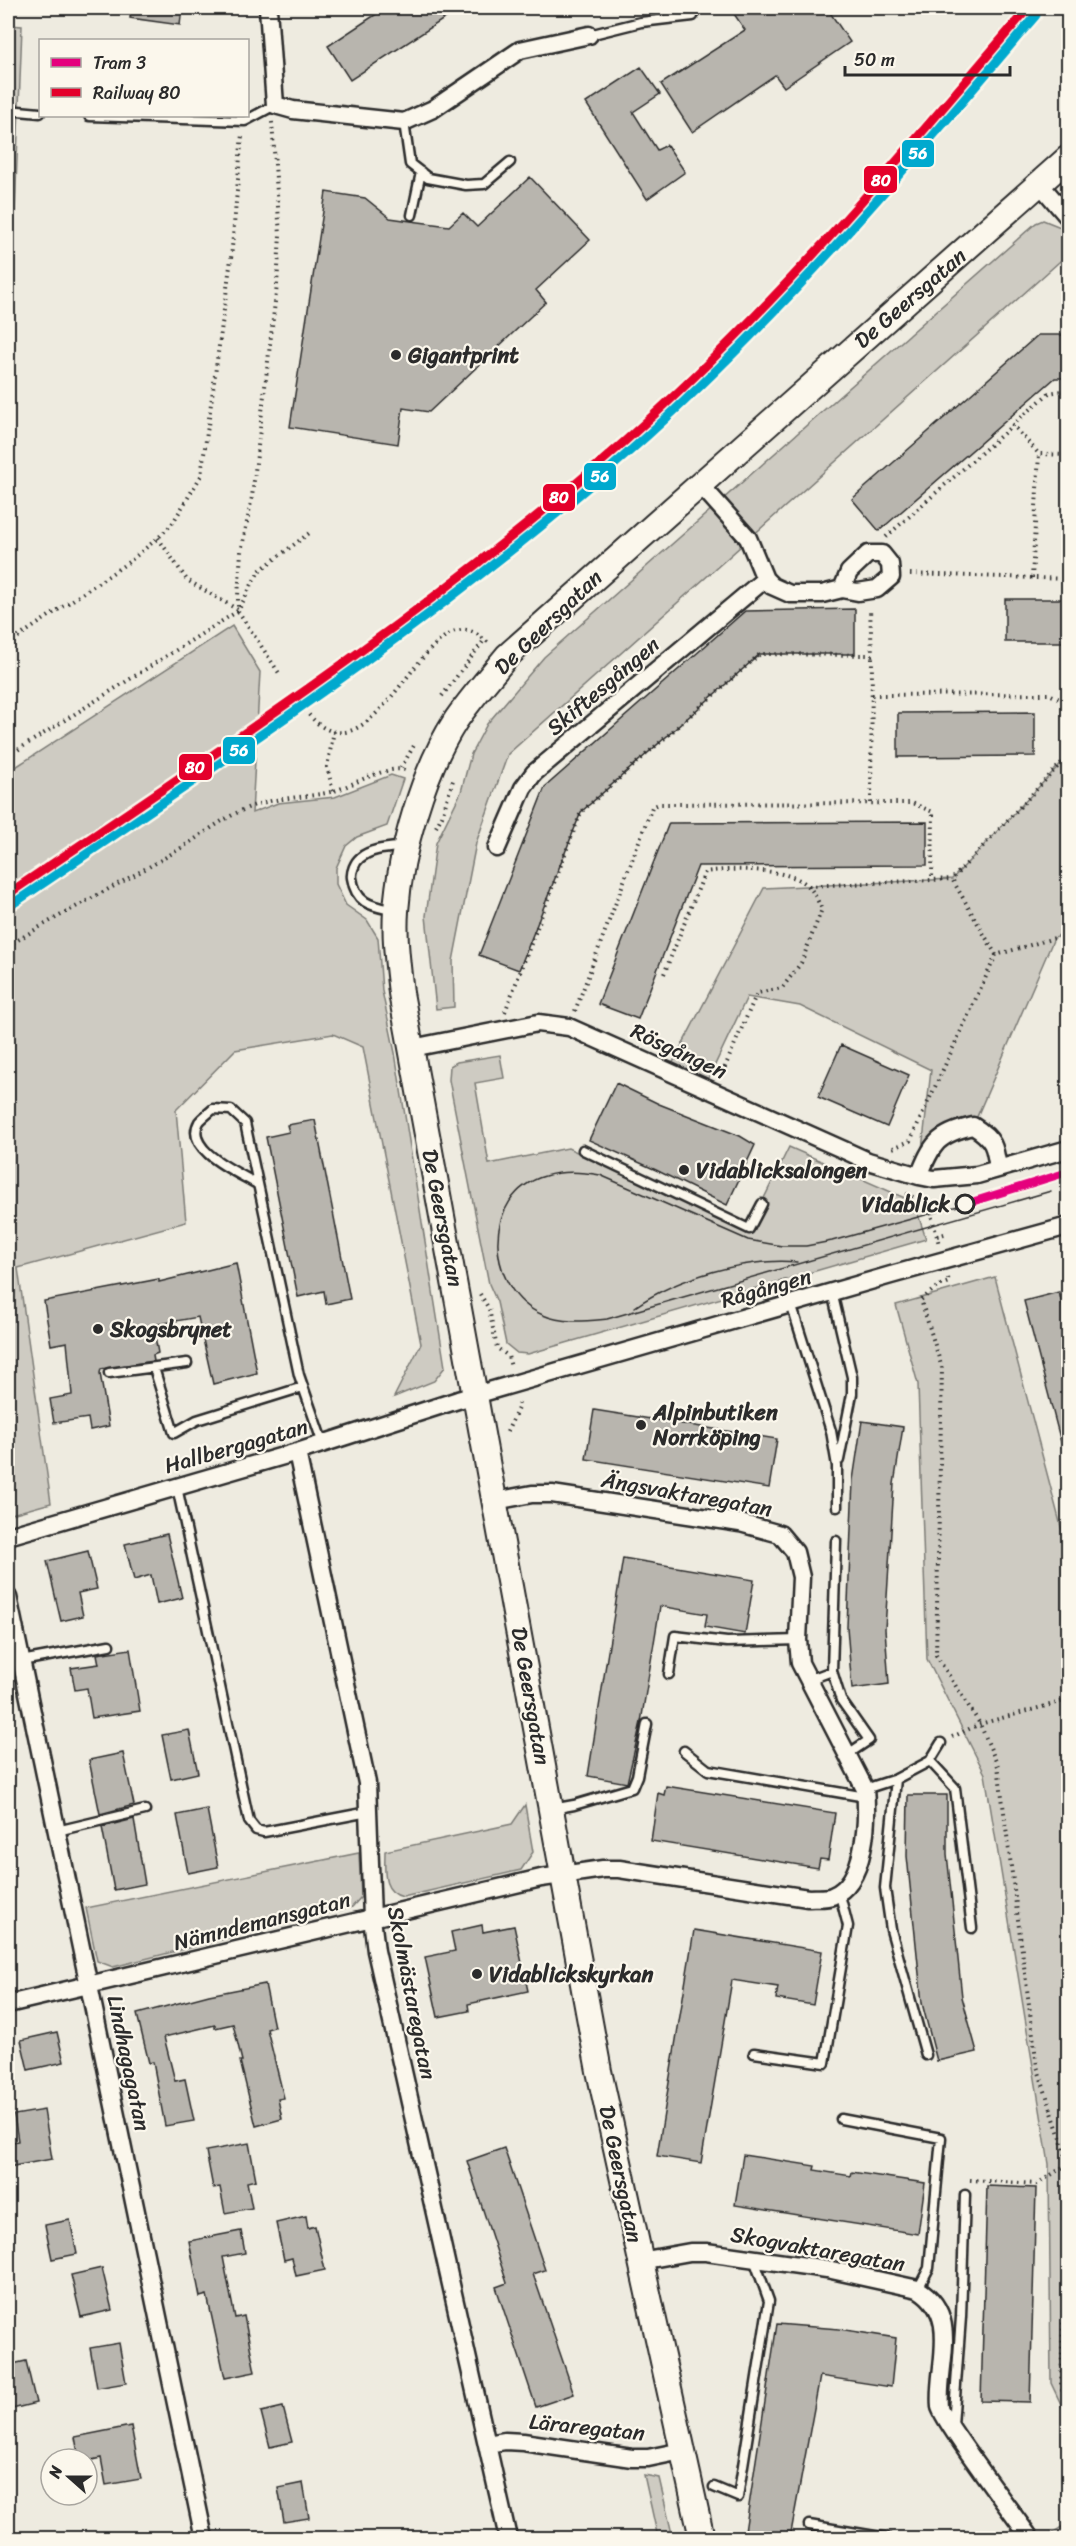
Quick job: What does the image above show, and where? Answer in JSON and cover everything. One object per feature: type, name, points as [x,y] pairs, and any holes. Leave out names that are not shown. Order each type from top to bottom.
[{"type":"main road","name":"De Geersgatan","points":[[702,2538],[599,2071],[412,1048],[399,971],[396,911],[406,845],[427,778],[456,721],[507,656],[699,483],[1068,158]]},
{"type":"street","points":[[268,8],[275,105],[293,110],[404,122],[433,109],[519,50],[589,35]]},
{"type":"street","points":[[1039,183],[1068,217]]},
{"type":"street","points":[[699,483],[748,538],[765,579],[772,586],[790,594],[822,594],[842,589],[858,592],[877,589],[891,577],[890,564],[882,554],[868,554],[849,572],[842,589]]},
{"type":"street","name":"Skiftesgången","points":[[497,848],[523,788],[534,773],[765,579]]},
{"type":"street","name":"Rösgången","points":[[412,1048],[537,1023],[569,1027],[868,1161],[934,1179],[998,1169],[1068,1149]]},
{"type":"street","points":[[919,1176],[930,1149],[957,1130],[973,1126],[986,1134],[995,1146],[998,1169]]},
{"type":"street","name":"Rågången","points":[[477,1395],[1068,1226]]},
{"type":"street","name":"Hallbergagatan","points":[[8,1536],[297,1452],[477,1395]]},
{"type":"street","name":"Skolmästaregatan","points":[[297,1452],[367,1783],[372,1918],[376,1951],[508,2538]]},
{"type":"street","name":"Ängsvaktaregatan","points":[[495,1501],[532,1494],[552,1494],[740,1523],[780,1534],[795,1552],[801,1576],[798,1640],[800,1663],[848,1754],[865,1793],[867,1812],[858,1869],[847,1886],[839,1891]]},
{"type":"street","name":"Lindhagagatan","points":[[8,1597],[204,2538]]},
{"type":"street","points":[[563,1875],[619,1869],[808,1898],[831,1897],[839,1891]]},
{"type":"street","name":"Nämndemansgatan","points":[[8,2004],[563,1875]]},
{"type":"street","name":"Skogvaktaregatan","points":[[640,2261],[690,2252],[754,2259],[828,2269],[918,2289],[927,2295],[940,2312],[945,2331],[939,2409],[1030,2538]]},
{"type":"street","name":"Läraregatan","points":[[487,2444],[505,2440],[632,2458],[648,2458],[682,2451]]},
{"type":"lane","points":[[589,35],[641,22],[693,16]]},
{"type":"lane","points":[[121,117],[245,121],[275,105]]},
{"type":"lane","points":[[8,110],[39,112]]},
{"type":"lane","points":[[404,122],[410,164],[428,178],[466,185],[484,184],[510,162]]},
{"type":"lane","points":[[412,215],[421,172]]},
{"type":"lane","points":[[396,911],[371,905],[363,900],[354,892],[351,874],[358,859],[373,850],[406,845]]},
{"type":"lane","points":[[257,1184],[202,1150],[196,1138],[198,1123],[213,1109],[231,1110],[245,1122],[303,1387],[323,1443]]},
{"type":"lane","points":[[583,1150],[749,1229],[762,1204]]},
{"type":"lane","points":[[832,1292],[852,1377],[852,1394],[837,1466]]},
{"type":"lane","points":[[791,1304],[831,1431],[837,1466],[837,1507]]},
{"type":"lane","points":[[110,1373],[186,1363]]},
{"type":"lane","points":[[154,1368],[174,1433],[197,1420],[303,1387]]},
{"type":"lane","points":[[177,1487],[249,1821],[256,1830],[264,1832],[368,1812]]},
{"type":"lane","points":[[836,1541],[832,1671],[841,1700],[869,1740],[848,1754]]},
{"type":"lane","points":[[669,1674],[675,1636],[727,1642],[798,1640]]},
{"type":"lane","points":[[21,1661],[109,1645]]},
{"type":"lane","points":[[808,1681],[832,1671]]},
{"type":"lane","points":[[551,1809],[574,1805],[632,1788],[637,1776],[647,1724]]},
{"type":"lane","points":[[684,1751],[708,1770],[865,1793],[930,1761],[941,1743]]},
{"type":"lane","points":[[930,1761],[955,1788],[972,1928]]},
{"type":"lane","points":[[896,1779],[885,1888],[891,1930],[926,2055]]},
{"type":"lane","points":[[57,1831],[145,1810]]},
{"type":"lane","points":[[754,2053],[825,2063],[848,1926],[839,1891]]},
{"type":"lane","points":[[841,2119],[941,2138],[939,2178],[928,2268],[918,2289]]},
{"type":"lane","points":[[952,2428],[961,2317],[965,2195]]},
{"type":"lane","points":[[714,2487],[738,2497],[769,2301],[754,2259]]},
{"type":"lane","points":[[945,2331],[961,2317]]},
{"type":"lane","points":[[809,2525],[887,2538]]},
{"type":"path","points":[[238,610],[241,552],[252,497],[278,285],[280,235],[271,127],[275,105]]},
{"type":"path","points":[[8,644],[130,561],[158,538],[172,524],[201,477],[231,259],[240,144],[245,121]]},
{"type":"path","points":[[868,554],[1049,393],[1068,390]]},
{"type":"path","points":[[1012,424],[1039,454],[1032,578]]},
{"type":"path","points":[[1039,454],[1068,455]]},
{"type":"path","points":[[8,756],[238,610],[259,571],[312,531]]},
{"type":"path","points":[[158,538],[187,580],[238,610],[281,676]]},
{"type":"path","points":[[891,573],[1068,579]]},
{"type":"path","points":[[870,589],[871,803]]},
{"type":"path","points":[[305,710],[316,723],[334,731],[345,732],[364,724],[378,712],[436,646],[452,632],[463,629],[473,632],[507,656]]},
{"type":"path","points":[[497,1032],[581,812],[760,654],[872,655]]},
{"type":"path","points":[[872,695],[1049,694],[1068,703]]},
{"type":"path","points":[[333,791],[327,767],[334,731]]},
{"type":"path","points":[[664,974],[705,872],[722,869],[783,874],[809,886],[952,879],[1068,756]]},
{"type":"path","points":[[8,946],[44,923],[172,854],[245,809],[276,799],[333,791],[375,775],[402,768],[451,788]]},
{"type":"path","points":[[569,1027],[652,807],[659,804],[912,803],[933,812],[932,880]]},
{"type":"path","points":[[952,879],[996,955]]},
{"type":"path","points":[[714,1093],[757,993],[782,988],[801,963],[822,909],[809,886]]},
{"type":"path","points":[[868,1161],[874,1146],[885,1151],[910,1141],[996,955],[1068,934]]},
{"type":"path","points":[[903,1193],[923,1201],[927,1206],[949,1282],[921,1300],[942,1368],[936,1655],[980,1724],[998,1766],[1037,2066],[1068,2163],[1037,2184],[939,2178]]},
{"type":"path","points":[[927,1206],[940,1202]]},
{"type":"path","points":[[937,1236],[948,1233]]},
{"type":"path","points":[[507,1436],[506,1430],[519,1406],[514,1385]]},
{"type":"path","points":[[941,1743],[963,1730],[980,1724],[1068,1700]]},
{"type":"path","points":[[1068,2179],[1061,2387],[1068,2400]]},
{"type":"shaded area","points":[[8,25],[22,26],[8,401]]},
{"type":"shaded area","points":[[1043,220],[1068,230],[1068,254],[508,754],[476,843],[453,961],[454,1007],[436,1009],[426,916],[436,843],[461,792],[471,754],[487,724],[544,657],[1036,223]]},
{"type":"shaded area","points":[[232,626],[260,672],[252,813],[278,803],[335,797],[391,775],[403,779],[387,826],[357,837],[346,846],[336,868],[336,884],[346,905],[367,920],[378,938],[382,991],[395,1053],[445,1367],[434,1381],[394,1397],[421,1344],[363,1047],[333,1034],[235,1050],[176,1110],[186,1222],[18,1268],[51,1503],[8,1515],[8,772]]},
{"type":"shaded area","points":[[1068,756],[1068,934],[1054,938],[973,1126],[957,1130],[919,1176],[931,1070],[800,1006],[747,997],[704,1088],[668,1072],[764,888],[952,879]]},
{"type":"shaded area","points":[[500,1055],[504,1078],[475,1083],[489,1164],[568,1148],[749,1229],[789,1147],[914,1202],[926,1239],[528,1354],[517,1353],[506,1344],[497,1302],[489,1284],[449,1080],[450,1066],[457,1062]]},
{"type":"shaded area","points":[[995,1277],[1068,1553],[1068,2419],[1051,2383],[1049,2164],[985,1774],[927,1659],[918,1384],[896,1305]]},
{"type":"shaded area","points":[[525,1805],[533,1852],[521,1870],[403,1897],[391,1890],[385,1873],[385,1851],[512,1824]]},
{"type":"shaded area","points":[[359,1853],[361,1897],[352,1907],[113,1967],[97,1961],[86,1908]]},
{"type":"shaded area","points":[[644,2475],[659,2478],[673,2538],[658,2538]]},
{"type":"shaded area","points":[[1068,2523],[1068,2538],[1044,2538]]},
{"type":"building","points":[[131,8],[182,8],[180,25],[130,18]]},
{"type":"building","points":[[374,8],[461,8],[350,80],[328,46],[378,13]]},
{"type":"building","points":[[730,8],[827,8],[850,42],[784,87],[775,75],[692,132],[661,84],[745,30]]},
{"type":"building","points":[[641,67],[660,94],[633,112],[657,150],[667,145],[685,172],[647,199],[586,103]]},
{"type":"building","name":"Gigantprint","points":[[530,177],[590,240],[536,290],[546,302],[429,412],[403,408],[398,444],[290,427],[326,192],[365,198],[390,218],[449,226],[463,213],[477,227]]},
{"type":"building","points":[[1038,335],[1068,335],[1068,378],[1055,378],[879,531],[852,499]]},
{"type":"building","points":[[1005,599],[1068,599],[1068,642],[1005,642]]},
{"type":"building","points":[[855,609],[855,654],[760,654],[581,812],[519,970],[479,955],[545,787],[745,611]]},
{"type":"building","points":[[1035,712],[1035,756],[898,757],[898,713]]},
{"type":"building","points":[[927,822],[927,865],[698,866],[638,1019],[598,1004],[669,823]]},
{"type":"building","points":[[841,1045],[909,1075],[887,1127],[818,1097]]},
{"type":"building","points":[[616,1083],[659,1104],[740,1136],[755,1145],[727,1205],[589,1140]]},
{"type":"building","points":[[315,1120],[350,1299],[326,1304],[324,1291],[298,1297],[266,1137],[289,1132],[287,1125]]},
{"type":"building","points":[[236,1263],[257,1373],[213,1384],[198,1317],[153,1325],[158,1353],[153,1355],[154,1361],[101,1369],[109,1426],[90,1430],[88,1418],[54,1423],[50,1399],[72,1395],[67,1342],[51,1345],[44,1301],[159,1279],[159,1282]]},
{"type":"building","points":[[1059,1292],[1068,1327],[1068,1449],[1063,1450],[1024,1301]]},
{"type":"building","points":[[594,1410],[777,1439],[769,1488],[586,1459]]},
{"type":"building","points":[[862,1421],[903,1427],[894,1484],[885,1629],[889,1684],[852,1689],[847,1627],[853,1480]]},
{"type":"building","points":[[167,1534],[182,1598],[157,1604],[151,1575],[134,1580],[125,1544]]},
{"type":"building","points":[[88,1551],[97,1589],[78,1593],[83,1616],[61,1621],[47,1561]]},
{"type":"building","points":[[623,1558],[754,1580],[745,1634],[705,1627],[707,1614],[660,1606],[641,1722],[627,1783],[588,1776]]},
{"type":"building","points":[[130,1649],[140,1711],[92,1718],[87,1688],[75,1690],[71,1668],[99,1664],[97,1654]]},
{"type":"building","points":[[189,1730],[198,1773],[171,1779],[162,1735]]},
{"type":"building","points":[[123,1753],[134,1805],[100,1814],[89,1760]]},
{"type":"building","points":[[666,1786],[835,1813],[828,1860],[820,1859],[818,1868],[651,1841],[658,1793],[664,1795]]},
{"type":"building","points":[[908,1795],[947,1795],[947,1854],[962,1997],[977,2052],[937,2061],[922,2003],[907,1856]]},
{"type":"building","points":[[207,1809],[218,1867],[188,1873],[177,1815]]},
{"type":"building","points":[[134,1819],[145,1884],[114,1890],[102,1827]]},
{"type":"building","name":"Vidablickskyrkan","points":[[482,1925],[483,1932],[514,1926],[528,1991],[468,2004],[469,2011],[438,2017],[425,1957],[455,1951],[451,1932]]},
{"type":"building","points":[[694,1930],[822,1951],[813,2005],[776,1999],[778,1987],[732,1980],[701,2163],[657,2156]]},
{"type":"building","points":[[265,1984],[274,2027],[267,2029],[284,2098],[278,2099],[282,2119],[256,2126],[233,2024],[215,2028],[215,2025],[164,2037],[175,2081],[185,2079],[194,2121],[165,2126],[153,2062],[149,2063],[137,2014],[209,1995]]},
{"type":"building","points":[[57,2032],[64,2062],[28,2070],[21,2040]]},
{"type":"building","points":[[44,2110],[52,2159],[8,2167],[8,2143],[18,2141],[14,2115]]},
{"type":"building","points":[[249,2143],[256,2180],[247,2182],[252,2208],[225,2213],[220,2187],[213,2188],[206,2151]]},
{"type":"building","points":[[504,2148],[545,2270],[533,2274],[574,2394],[536,2407],[496,2287],[507,2283],[467,2161]]},
{"type":"building","points":[[743,2155],[815,2166],[814,2170],[851,2176],[852,2172],[925,2183],[918,2234],[735,2205]]},
{"type":"building","points":[[987,2186],[1036,2188],[1030,2402],[981,2401]]},
{"type":"building","points":[[306,2216],[308,2228],[315,2226],[325,2270],[296,2276],[292,2258],[284,2260],[276,2223]]},
{"type":"building","points":[[70,2220],[77,2254],[52,2259],[45,2225]]},
{"type":"building","points":[[241,2231],[245,2253],[223,2257],[235,2318],[244,2316],[255,2372],[225,2378],[207,2295],[200,2297],[189,2241]]},
{"type":"building","points":[[102,2268],[112,2310],[81,2317],[71,2275]]},
{"type":"building","points":[[777,2324],[839,2329],[896,2338],[891,2387],[820,2376],[790,2538],[744,2538]]},
{"type":"building","points":[[119,2343],[126,2383],[97,2388],[90,2348]]},
{"type":"building","points":[[26,2361],[36,2403],[8,2410],[8,2365]]},
{"type":"building","points":[[283,2407],[292,2442],[270,2447],[261,2412]]},
{"type":"building","points":[[131,2426],[141,2479],[106,2485],[101,2458],[99,2458],[99,2447],[77,2447],[75,2437]]},
{"type":"building","points":[[303,2483],[309,2518],[284,2522],[278,2488]]},
{"type":"tram line","points":[[965,1204],[832,1241],[806,1246],[782,1246],[748,1240],[600,1175],[566,1172],[545,1176],[524,1186],[509,1202],[501,1221],[498,1243],[501,1265],[509,1285],[524,1303],[543,1315],[558,1320],[599,1320],[1051,1191]]},
{"type":"tram line","name":"3","points":[[965,1204],[1068,1172]]},
{"type":"tram line","points":[[635,1307],[671,1287],[713,1272],[756,1263],[797,1262]]},
{"type":"rail line","name":"80","points":[[8,894],[245,733],[401,622],[477,564],[624,442],[679,392],[783,287],[883,177],[1028,8]]},
{"type":"transit line","name":"56","points":[[14,903],[252,741],[407,630],[484,572],[631,450],[686,400],[791,294],[891,184],[1036,15]]},
{"type":"place","name":"Gigantprint","points":[[396,355]]},
{"type":"place","name":"Vidablicksalongen","points":[[684,1170]]},
{"type":"place","name":"Vidablick","points":[[965,1204]]},
{"type":"place","name":"Skogsbrynet","points":[[98,1329]]},
{"type":"place","name":"Alpinbutiken Norrköping","points":[[641,1425]]},
{"type":"place","name":"Vidablickskyrkan","points":[[477,1974]]}]
